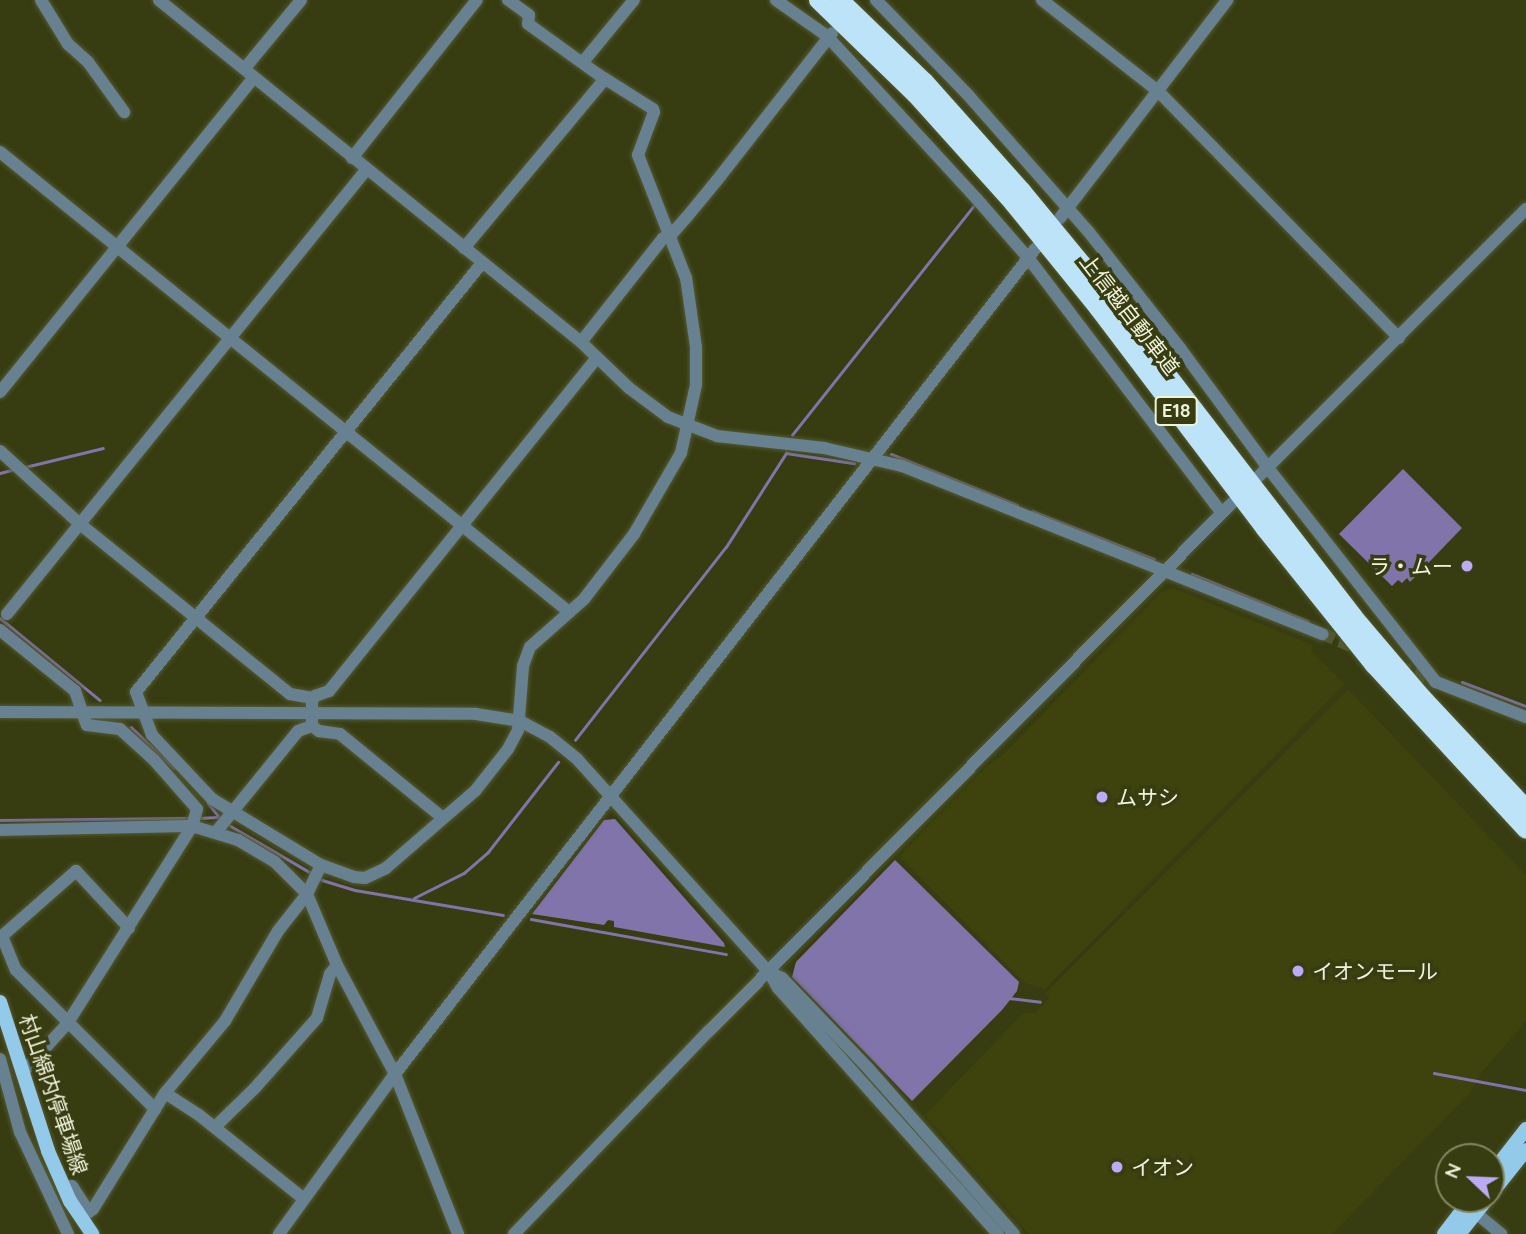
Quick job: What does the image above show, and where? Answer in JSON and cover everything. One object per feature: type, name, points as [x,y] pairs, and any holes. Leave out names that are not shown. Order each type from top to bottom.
[{"type":"highway","name":"上信越自動車道","points":[[818,0],[915,94],[1020,211],[1366,655],[1526,830]]},
{"type":"highway","name":"上信越自動車道","points":[[840,0],[925,82],[1022,191],[1104,292],[1345,606],[1438,715],[1526,808]]},
{"type":"main road","name":"村山綿内停車場線","points":[[0,1002],[48,1152],[64,1188],[92,1234]]},
{"type":"main road","points":[[1505,1156],[1526,1129]]},
{"type":"main road","points":[[1505,1176],[1526,1150]]},
{"type":"main road","points":[[1444,1234],[1466,1213]]},
{"type":"main road","points":[[1459,1234],[1470,1213]]},
{"type":"street","points":[[41,0],[68,44],[88,62],[124,112]]},
{"type":"street","points":[[159,0],[581,342],[629,388],[668,417],[717,436],[824,448],[874,457],[1323,634]]},
{"type":"street","points":[[0,392],[71,306],[249,73],[301,0]]},
{"type":"street","points":[[352,158],[477,0]]},
{"type":"street","points":[[482,263],[136,692],[152,735],[212,799],[318,872],[354,877],[377,874],[475,791],[508,749],[519,730],[524,661],[535,642],[604,576],[634,534],[681,453],[688,425],[696,385],[696,347],[686,278],[638,155],[654,112],[650,106],[605,79],[528,24],[529,15],[508,0]]},
{"type":"street","points":[[583,62],[634,0]]},
{"type":"street","points":[[776,0],[829,34],[1033,254],[1222,513]]},
{"type":"street","points":[[876,0],[968,95],[1064,213],[1180,348],[1263,472],[1436,682],[1526,717]]},
{"type":"street","points":[[1042,0],[1158,91],[1399,338]]},
{"type":"street","points":[[1064,213],[1227,0]]},
{"type":"street","points":[[581,342],[663,237],[671,235],[718,179],[829,34]]},
{"type":"street","points":[[464,248],[605,79]]},
{"type":"street","points":[[0,152],[569,612]]},
{"type":"street","points":[[7,614],[366,170]]},
{"type":"street","points":[[1263,472],[1526,209]]},
{"type":"street","points":[[279,1234],[395,1074],[1033,254]]},
{"type":"street","points":[[0,451],[80,524],[290,694],[313,698],[330,691],[597,358]]},
{"type":"street","points":[[514,1234],[1232,503]]},
{"type":"street","points":[[0,630],[75,691],[85,722],[92,728],[115,728],[126,734],[174,781],[197,809],[194,821],[67,1024],[24,1071]]},
{"type":"street","points":[[313,698],[312,719],[315,729],[340,734],[443,818]]},
{"type":"street","points":[[0,712],[145,712],[312,719],[476,714],[520,721],[561,744],[610,796],[769,972],[795,1007],[998,1234]]},
{"type":"street","points":[[217,830],[298,731],[312,719]]},
{"type":"street","points":[[0,830],[194,821],[238,840],[275,862],[307,894],[337,965],[395,1074],[458,1234]]},
{"type":"street","points":[[129,928],[76,871],[2,936],[16,970],[67,1024],[155,1109]]},
{"type":"street","points":[[64,1188],[72,1186],[89,1212],[93,1209],[165,1093],[225,1021],[278,931],[307,894],[318,872]]},
{"type":"street","points":[[215,1127],[254,1089],[317,1018],[330,974],[337,965]]},
{"type":"street","points":[[769,972],[782,978],[868,1068],[1014,1234]]},
{"type":"street","points":[[0,1059],[20,1132],[68,1234]]},
{"type":"street","points":[[165,1093],[215,1127],[304,1199]]},
{"type":"street","points":[[1480,1213],[1501,1234]]},
{"type":"shaded area","points":[[1403,469],[1462,528],[1410,582],[1407,578],[1402,583],[1398,580],[1392,586],[1339,534]]},
{"type":"shaded area","points":[[1173,588],[1313,645],[1311,651],[1345,684],[1045,989],[1025,983],[899,856],[989,764],[1004,754],[1162,591]]},
{"type":"shaded area","name":"イオンモール","points":[[1348,689],[1526,875],[1526,1021],[1482,1072],[1469,1094],[1332,1234],[1029,1234],[925,1115],[1023,1013],[1035,1013],[1050,997],[1045,994]]},
{"type":"shaded area","points":[[615,819],[725,947],[614,927],[614,921],[608,920],[604,925],[532,914],[604,820]]},
{"type":"shaded area","points":[[895,860],[1019,982],[1017,991],[1002,1010],[912,1101],[792,977],[796,962]]},
{"type":"waterway","points":[[792,435],[974,205]]},
{"type":"waterway","points":[[25,467],[103,448]]},
{"type":"waterway","points":[[575,740],[726,547],[786,453],[854,463]]},
{"type":"waterway","points":[[891,454],[1017,505]]},
{"type":"waterway","points":[[0,473],[15,469]]},
{"type":"waterway","points":[[1032,511],[1154,559]]},
{"type":"waterway","points":[[1192,574],[1308,621]]},
{"type":"waterway","points":[[0,618],[100,700]]},
{"type":"waterway","points":[[1462,682],[1526,706]]},
{"type":"waterway","points":[[131,727],[174,768]]},
{"type":"waterway","points":[[414,898],[464,873],[488,852],[558,762]]},
{"type":"waterway","points":[[208,803],[221,819]]},
{"type":"waterway","points":[[199,818],[217,817]]},
{"type":"waterway","points":[[0,820],[189,818]]},
{"type":"waterway","points":[[229,825],[311,873]]},
{"type":"waterway","points":[[319,879],[355,890],[503,915]]},
{"type":"waterway","points":[[531,919],[726,954]]},
{"type":"waterway","points":[[1009,998],[1040,1002]]},
{"type":"waterway","points":[[1434,1073],[1526,1090]]},
{"type":"tunnel","points":[[1323,634],[1362,651]]},
{"type":"tunnel","points":[[1398,666],[1436,682]]},
{"type":"place","name":"ラ・ムー","points":[[1467,566]]},
{"type":"place","name":"ムサシ","points":[[1102,797]]},
{"type":"place","name":"イオンモール","points":[[1298,971]]},
{"type":"place","name":"イオン","points":[[1117,1167]]}]
